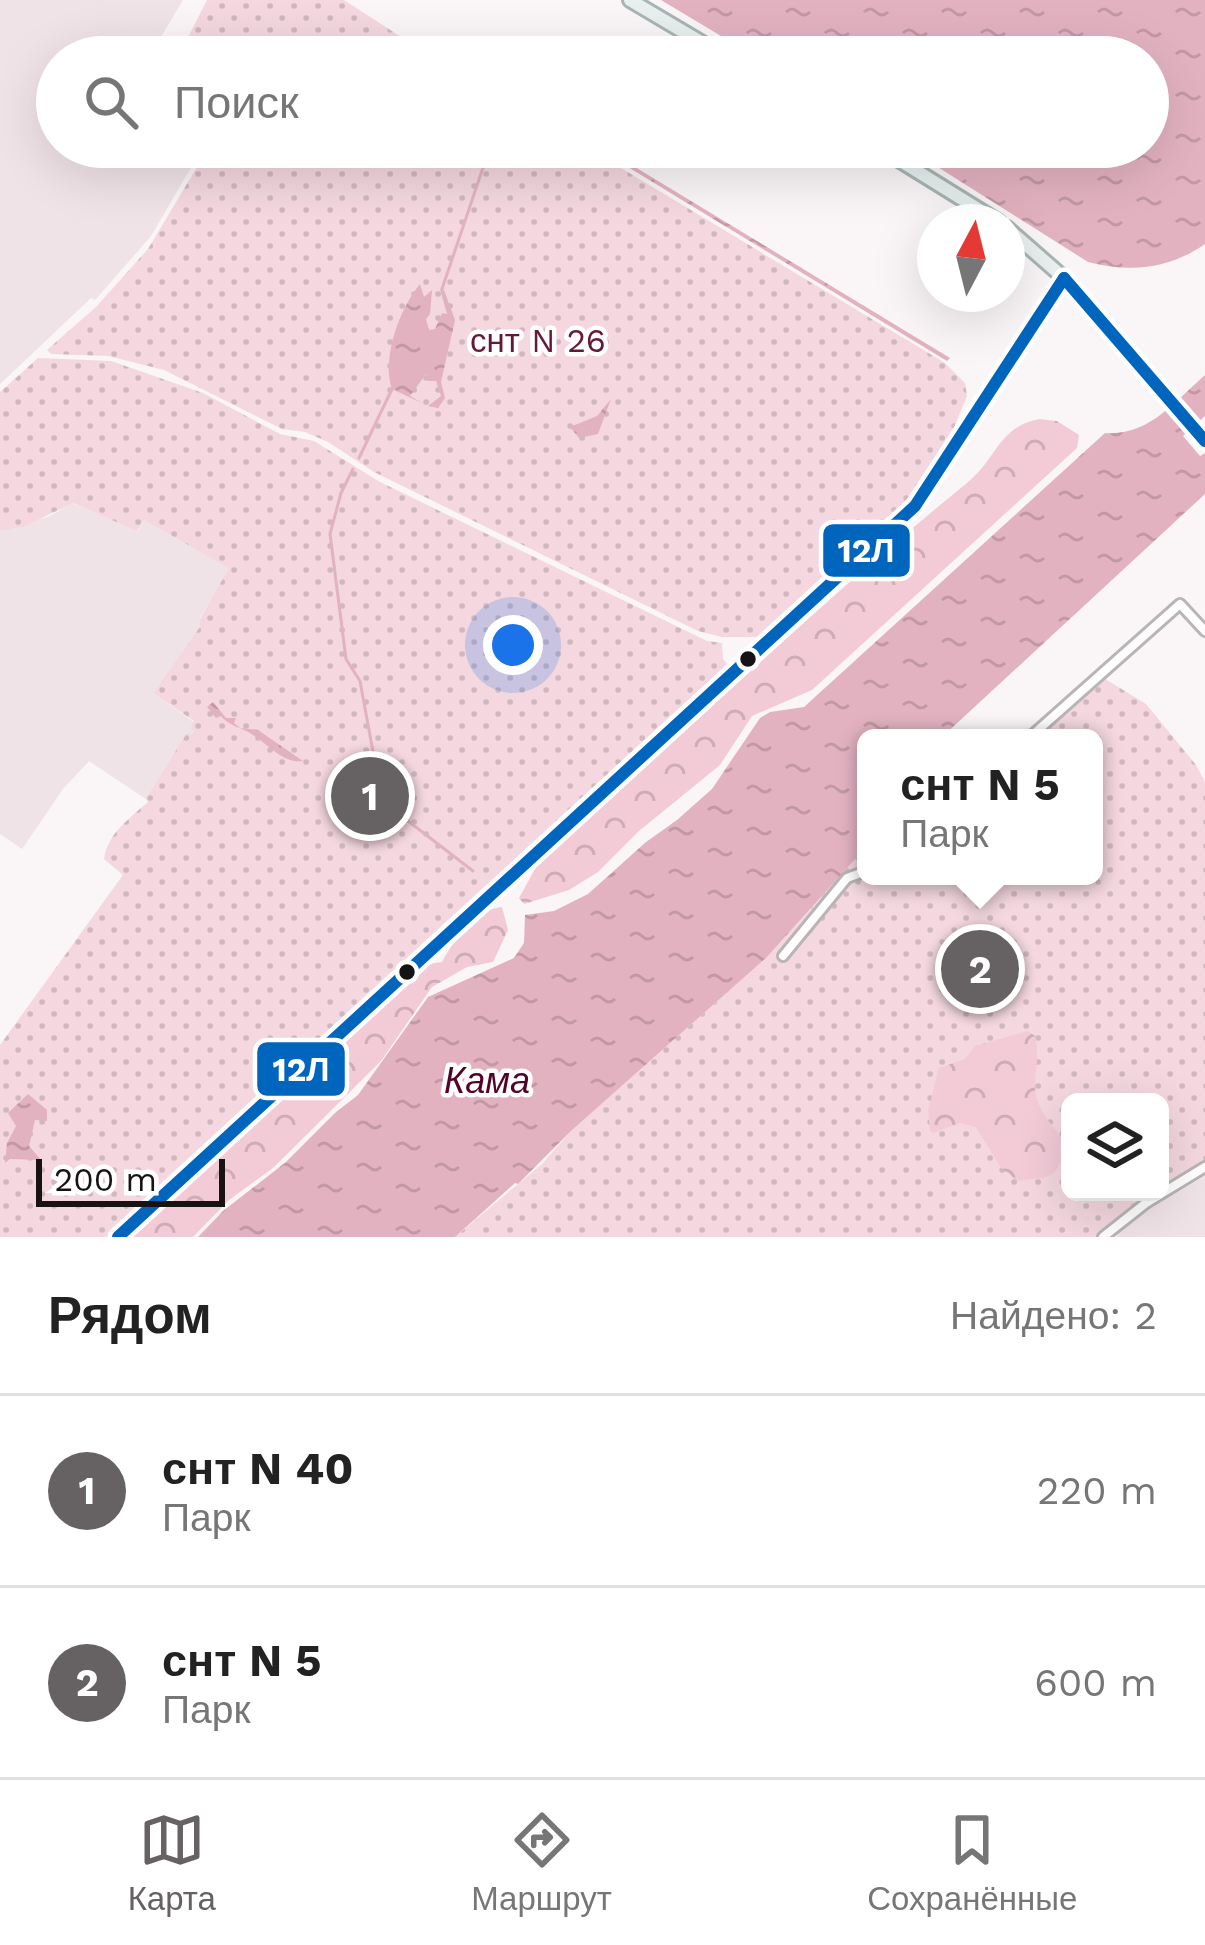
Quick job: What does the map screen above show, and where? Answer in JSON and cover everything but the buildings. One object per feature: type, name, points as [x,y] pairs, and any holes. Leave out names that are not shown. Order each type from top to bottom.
[{"type":"main road","points":[[630,0],[691,36]]},
{"type":"main road","points":[[913,168],[974,204]]},
{"type":"main road","points":[[1025,244],[1064,278],[1205,441]]},
{"type":"street","points":[[118,1237],[915,506],[1064,278]]},
{"type":"street","points":[[1039,729],[1180,604],[1205,631]]},
{"type":"street","points":[[783,956],[847,878],[857,874]]},
{"type":"street","points":[[1103,1237],[1146,1203],[1205,1167]]},
{"type":"shaded area","points":[[0,0],[183,0],[161,36],[36,36],[36,168],[191,168],[151,236],[95,300],[91,298],[0,384]]},
{"type":"shaded area","points":[[72,503],[138,531],[144,520],[230,568],[200,618],[200,627],[153,693],[194,722],[195,730],[146,799],[89,761],[63,789],[22,849],[0,834],[0,531],[50,516]]},
{"type":"shaded area","points":[[1205,1176],[1205,1237],[1117,1237],[1118,1228]]},
{"type":"green space","points":[[207,0],[344,0],[400,36],[189,36]]},
{"type":"green space","name":"снт N 26","points":[[196,168],[621,168],[945,363],[965,383],[967,396],[943,454],[919,495],[767,637],[722,637],[698,631],[374,472],[328,442],[282,429],[164,370],[108,356],[51,354],[47,350],[96,307],[148,249]]},
{"type":"green space","points":[[38,358],[111,361],[203,393],[280,434],[314,441],[380,482],[707,641],[722,643],[723,659],[731,669],[111,1237],[0,1237],[0,1045],[123,875],[104,859],[110,842],[148,802],[187,733],[194,731],[194,721],[153,693],[200,627],[229,568],[144,520],[137,531],[73,503],[25,526],[0,531],[0,392]]},
{"type":"green space","points":[[1039,419],[1057,421],[1079,435],[1077,448],[812,690],[752,716],[720,765],[639,831],[598,872],[569,890],[524,904],[519,898],[539,862],[804,622],[977,474],[1006,436]]},
{"type":"green space","points":[[1102,677],[1146,704],[1196,765],[1205,782],[1205,1166],[1169,1189],[1169,1093],[1061,1093],[1061,1201],[1150,1201],[1111,1226],[1109,1237],[455,1237],[542,1164],[571,1131],[767,957],[857,857],[857,885],[1103,885],[1103,729],[1046,729]]},
{"type":"green space","points":[[502,907],[508,930],[493,962],[467,967],[432,987],[381,1061],[273,1168],[229,1200],[193,1237],[129,1237],[423,965],[442,962],[474,919]]},
{"type":"green space","points":[[1028,1031],[1035,1036],[1038,1103],[1061,1137],[1061,1162],[1050,1175],[1018,1181],[1001,1168],[976,1127],[959,1123],[930,1131],[928,1111],[939,1068],[965,1059],[975,1046]]},
{"type":"water","points":[[661,0],[1205,0],[1205,244],[1177,259],[1119,267],[1088,262],[1025,222],[1025,204],[996,204],[939,168],[1169,168],[1169,36],[721,36]]},
{"type":"water","points":[[630,168],[637,168],[950,358],[947,361]]},
{"type":"water","points":[[420,284],[424,297],[432,290],[426,319],[429,330],[435,329],[442,313],[447,314],[440,289],[455,320],[441,382],[445,398],[438,408],[428,406],[441,396],[436,381],[428,381],[426,374],[410,396],[424,404],[392,389],[389,377],[394,334]]},
{"type":"water","name":"Кама","points":[[1205,375],[1205,416],[1183,436],[1200,456],[1205,453],[1205,494],[951,729],[857,729],[857,857],[767,957],[518,1184],[455,1237],[198,1237],[358,1095],[428,997],[514,958],[524,943],[525,915],[554,911],[588,894],[712,789],[760,718],[804,707],[1105,433],[1135,429],[1171,406]]},
{"type":"water","points":[[611,399],[598,434],[579,438],[570,427],[597,416]]},
{"type":"water","points":[[213,702],[226,718],[236,718],[234,723],[240,728],[258,730],[303,761],[283,757],[221,716],[216,718],[207,707]]},
{"type":"water","points":[[28,1094],[47,1110],[47,1121],[35,1120],[29,1146],[41,1160],[5,1163],[7,1143],[16,1126],[8,1113]]},
{"type":"waterway","points":[[442,289],[483,168]]},
{"type":"waterway","points":[[359,458],[392,389]]},
{"type":"waterway","points":[[353,469],[330,534],[346,659],[360,681],[382,801],[473,871]]},
{"type":"transit line","name":"12Л","points":[[1064,278],[1205,441]]},
{"type":"transit line","name":"12Л","points":[[118,1237],[915,506],[1064,278]]},
{"type":"place","name":"снт N 40","points":[[370,796]]},
{"type":"place","name":"снт N 5","points":[[980,969]]}]
